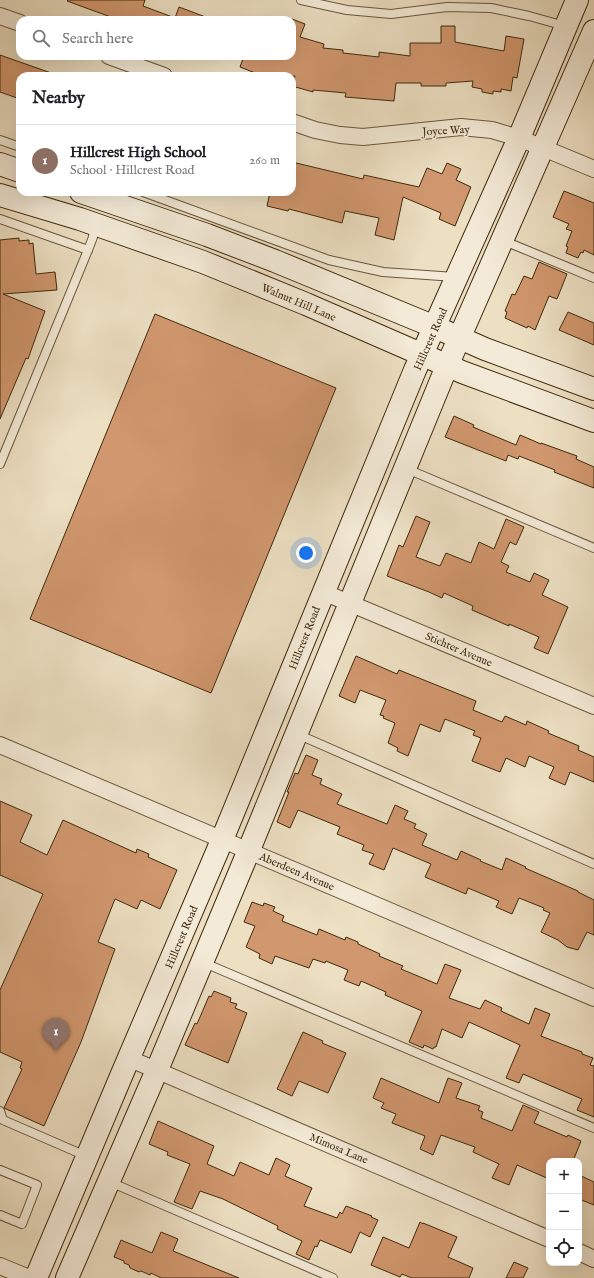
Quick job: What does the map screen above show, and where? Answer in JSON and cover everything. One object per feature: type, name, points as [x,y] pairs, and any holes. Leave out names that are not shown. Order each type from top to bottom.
[{"type":"main road","name":"Hillcrest Road","points":[[36,1278],[128,1058],[223,839],[323,592],[348,536],[423,355],[519,138],[577,0]]},
{"type":"main road","points":[[67,1278],[157,1070],[249,850],[447,366],[543,148],[585,60],[594,31]]},
{"type":"main road","points":[[0,164],[16,170]]},
{"type":"main road","name":"Walnut Hill Lane","points":[[0,195],[94,224],[203,262],[306,304],[447,366],[594,421]]},
{"type":"main road","points":[[93,196],[206,235],[275,261],[485,349],[594,389]]},
{"type":"street","points":[[0,16],[16,22]]},
{"type":"street","points":[[120,60],[153,72]]},
{"type":"street","name":"Joyce Way","points":[[296,123],[340,136],[364,137],[461,126],[492,130],[519,138],[594,170]]},
{"type":"street","name":"Stichter Avenue","points":[[323,592],[594,706]]},
{"type":"street","name":"Aberdeen Avenue","points":[[0,745],[594,998]]},
{"type":"street","name":"Mimosa Lane","points":[[128,1058],[546,1238]]},
{"type":"street","points":[[582,1253],[594,1259]]},
{"type":"street","points":[[0,1266],[29,1278]]},
{"type":"lane","points":[[301,0],[347,10],[391,14],[447,7],[491,8],[566,26]]},
{"type":"lane","points":[[0,140],[16,146]]},
{"type":"lane","points":[[154,196],[329,260],[383,272],[458,277]]},
{"type":"lane","points":[[0,219],[88,250]]},
{"type":"lane","points":[[0,464],[88,250],[93,237],[94,224]]},
{"type":"lane","points":[[502,240],[594,278]]},
{"type":"lane","points":[[405,468],[594,548]]},
{"type":"lane","points":[[296,734],[594,864]]},
{"type":"lane","points":[[202,962],[594,1128]]},
{"type":"lane","points":[[0,1111],[3,1120],[87,1156]]},
{"type":"lane","points":[[0,1170],[37,1185],[22,1224],[0,1215]]},
{"type":"lane","points":[[108,1181],[333,1278]]},
{"type":"building","points":[[145,0],[143,6],[170,16],[108,16],[67,1]]},
{"type":"building","points":[[179,7],[203,16],[176,16]]},
{"type":"building","points":[[296,21],[305,24],[300,37],[324,44],[323,48],[343,50],[343,53],[379,57],[379,52],[410,56],[410,43],[441,43],[441,26],[455,26],[455,42],[504,51],[506,36],[524,39],[517,78],[513,77],[511,91],[501,89],[501,92],[493,91],[493,94],[482,92],[482,89],[472,87],[473,81],[446,83],[446,86],[421,86],[421,83],[396,83],[394,101],[345,97],[346,93],[313,90],[313,92],[296,87],[296,72],[253,72],[240,67],[243,60],[296,60]]},
{"type":"building","points":[[0,55],[48,72],[16,72],[16,98],[0,92]]},
{"type":"building","points":[[296,163],[363,179],[364,175],[419,187],[427,168],[442,174],[447,163],[461,169],[456,180],[471,187],[455,226],[439,219],[441,213],[403,197],[394,240],[375,235],[379,218],[345,211],[342,223],[289,209],[288,211],[267,206],[269,196],[296,196]]},
{"type":"building","points":[[564,191],[594,203],[594,255],[584,250],[578,258],[566,253],[568,247],[566,246],[572,231],[566,229],[569,224],[553,217]]},
{"type":"building","points":[[19,238],[19,241],[29,240],[29,244],[33,243],[36,274],[55,272],[57,290],[3,294],[45,311],[28,359],[26,358],[0,419],[0,240]]},
{"type":"building","points":[[539,262],[567,274],[557,299],[549,296],[535,330],[505,318],[507,312],[505,311],[512,294],[515,295],[524,276],[532,279]]},
{"type":"building","points":[[568,312],[594,323],[594,345],[559,330]]},
{"type":"building","points":[[155,314],[336,388],[211,693],[30,619]]},
{"type":"building","points":[[454,416],[474,425],[473,427],[516,445],[520,435],[577,456],[576,459],[594,467],[594,488],[554,472],[555,470],[519,456],[518,459],[508,455],[506,461],[445,437]]},
{"type":"building","points":[[416,516],[430,522],[416,557],[440,566],[446,553],[471,563],[479,542],[494,549],[506,519],[524,527],[516,545],[510,542],[501,562],[509,566],[506,572],[530,582],[534,573],[549,580],[542,595],[568,607],[548,654],[534,648],[539,637],[472,610],[473,606],[444,593],[442,598],[387,576],[399,545],[403,547]]},
{"type":"building","points":[[356,656],[397,674],[399,670],[476,701],[473,710],[502,722],[505,716],[526,725],[527,721],[549,731],[548,733],[579,746],[578,750],[594,757],[594,782],[570,772],[565,785],[549,778],[554,767],[529,756],[525,767],[506,758],[500,772],[472,761],[481,738],[473,735],[475,731],[445,719],[440,732],[420,724],[408,756],[397,751],[398,748],[388,743],[395,723],[383,718],[384,716],[380,715],[386,700],[360,690],[355,703],[339,696]]},
{"type":"building","points":[[306,755],[318,760],[312,775],[322,779],[320,784],[342,794],[337,804],[387,824],[395,805],[408,811],[404,819],[416,824],[414,828],[427,834],[422,845],[457,860],[461,851],[502,870],[506,858],[578,891],[594,900],[594,935],[587,932],[578,950],[567,947],[558,940],[541,932],[550,913],[543,910],[544,908],[519,898],[512,914],[496,907],[499,901],[468,888],[466,894],[425,877],[431,864],[393,848],[384,870],[369,864],[374,854],[362,850],[364,845],[337,834],[340,827],[298,810],[290,828],[277,822],[295,773],[298,774]]},
{"type":"building","points":[[0,801],[32,815],[20,842],[47,855],[63,820],[136,853],[137,849],[149,854],[148,857],[177,870],[160,909],[141,900],[137,909],[115,899],[98,942],[115,949],[81,1042],[44,1126],[4,1108],[22,1069],[20,1068],[22,1062],[0,1052],[0,990],[43,894],[0,875]]},
{"type":"building","points":[[252,902],[263,906],[264,903],[275,907],[273,911],[284,916],[282,921],[317,935],[319,929],[345,940],[346,937],[358,942],[358,944],[380,954],[379,956],[403,966],[401,969],[437,984],[445,964],[461,970],[449,998],[480,1009],[485,1000],[502,1008],[501,1011],[529,1024],[535,1008],[550,1014],[541,1036],[582,1052],[582,1054],[593,1058],[590,1065],[594,1066],[594,1117],[577,1110],[582,1099],[523,1074],[519,1083],[506,1078],[520,1045],[469,1022],[462,1038],[442,1029],[436,1047],[433,1049],[424,1045],[423,1048],[409,1042],[422,1011],[385,995],[386,992],[361,981],[359,986],[344,980],[348,970],[326,961],[325,963],[313,959],[309,968],[275,956],[272,964],[259,958],[260,954],[246,947],[255,926],[244,922]]},
{"type":"building","points":[[214,991],[231,998],[230,1002],[237,1004],[235,1008],[247,1013],[228,1063],[185,1045],[195,1023],[197,1024],[209,996],[211,997]]},
{"type":"building","points":[[303,1032],[323,1041],[322,1043],[346,1053],[328,1093],[299,1081],[292,1096],[277,1089]]},
{"type":"building","points":[[381,1078],[439,1103],[448,1078],[462,1083],[456,1098],[480,1106],[478,1110],[483,1112],[481,1118],[512,1131],[523,1105],[539,1112],[534,1123],[567,1137],[568,1135],[581,1141],[574,1158],[546,1158],[546,1178],[517,1165],[509,1185],[492,1178],[499,1164],[473,1152],[475,1147],[441,1135],[433,1155],[420,1149],[425,1136],[392,1123],[396,1114],[381,1108],[384,1103],[373,1098]]},
{"type":"building","points":[[158,1121],[214,1146],[207,1164],[234,1176],[240,1162],[269,1175],[276,1158],[290,1165],[285,1176],[312,1188],[304,1206],[337,1218],[340,1212],[342,1214],[346,1206],[372,1216],[371,1217],[378,1220],[370,1237],[360,1232],[351,1253],[320,1240],[317,1247],[315,1246],[309,1260],[296,1254],[302,1241],[277,1229],[278,1226],[223,1199],[200,1191],[192,1209],[174,1202],[190,1164],[167,1155],[168,1152],[149,1144]]},
{"type":"building","points":[[582,1176],[594,1182],[594,1205],[582,1200]]},
{"type":"building","points":[[420,1222],[457,1237],[448,1257],[473,1268],[469,1278],[412,1278],[402,1274],[400,1277],[371,1265],[383,1237],[409,1248]]},
{"type":"building","points":[[161,1232],[178,1239],[173,1251],[239,1278],[161,1278],[151,1273],[150,1275],[130,1268],[129,1265],[124,1263],[124,1261],[114,1257],[121,1240],[152,1253]]},
{"type":"building","points":[[514,1262],[528,1268],[523,1278],[506,1278]]},
{"type":"place","name":"Hillcrest High School","points":[[56,1051]]}]
